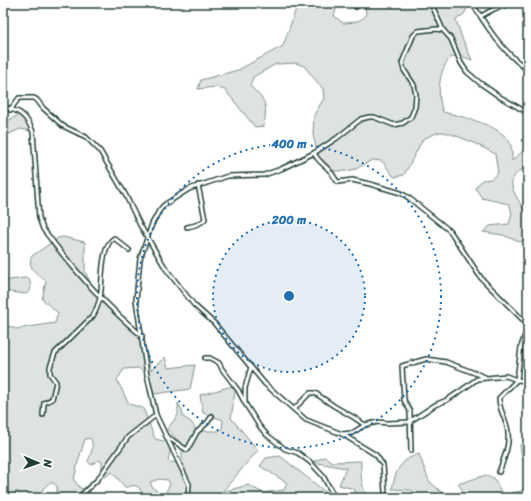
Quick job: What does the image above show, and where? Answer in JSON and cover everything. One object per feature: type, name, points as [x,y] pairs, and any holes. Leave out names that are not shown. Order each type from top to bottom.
[{"type":"street","points":[[356,8],[357,3]]},
{"type":"street","points":[[431,3],[443,30],[451,39],[461,63],[467,72],[480,84],[528,114]]},
{"type":"street","points":[[472,3],[504,50],[514,60],[528,70]]},
{"type":"street","points":[[481,16],[494,9],[511,3]]},
{"type":"street","points":[[188,498],[189,484],[156,415],[147,375],[136,300],[140,259],[152,224],[159,210],[180,194],[198,185],[228,176],[264,175],[272,173],[314,153],[337,138],[361,119],[368,116],[394,125],[402,123],[411,117],[415,107],[416,96],[414,85],[403,67],[403,59],[412,36],[418,31],[436,29],[443,30]]},
{"type":"street","points":[[10,110],[19,98],[34,98],[43,108],[58,119],[63,126],[86,137],[103,156],[166,269],[194,305],[214,323],[265,384],[306,420],[342,434],[376,455],[383,465],[385,492]]},
{"type":"street","points":[[3,106],[18,112],[26,118],[32,132],[38,211],[43,229],[100,297],[122,320],[142,336]]},
{"type":"street","points":[[314,153],[320,163],[330,171],[335,180],[338,182],[352,180],[401,193],[438,220],[454,236],[481,278],[528,325],[521,347],[517,380],[499,398],[499,407],[506,423],[509,441],[499,472]]},
{"type":"street","points":[[187,226],[192,226],[202,222],[205,219],[198,185]]},
{"type":"street","points":[[43,415],[44,403],[52,399],[56,385],[56,382],[50,374],[55,353],[93,316],[96,310],[100,297],[104,254],[111,239],[114,238],[129,250]]},
{"type":"street","points":[[205,358],[210,358],[217,361],[238,390],[260,427],[267,435],[285,449],[301,455],[323,476],[335,498]]},
{"type":"street","points":[[411,451],[409,422],[410,411],[404,400],[402,366],[426,359],[446,362],[486,378]]},
{"type":"street","points":[[246,405],[245,388],[251,367]]},
{"type":"street","points":[[342,434],[352,433],[365,425],[378,422],[409,422],[435,405],[447,400],[476,379],[506,376],[524,381],[528,379]]},
{"type":"street","points":[[294,410],[310,392],[315,393],[365,425]]},
{"type":"street","points":[[78,498],[97,480],[128,437],[156,415]]},
{"type":"street","points":[[166,436],[187,450],[197,432],[212,416]]},
{"type":"shaded area","points":[[298,3],[338,3],[334,16],[343,23],[349,23],[361,20],[366,16],[365,3],[470,3],[464,14],[456,20],[472,60],[458,55],[449,59],[445,65],[441,78],[439,92],[441,106],[443,112],[480,122],[499,131],[510,143],[512,150],[512,161],[525,149],[528,149],[528,169],[524,168],[516,174],[512,185],[527,217],[528,239],[520,242],[503,235],[483,232],[490,226],[509,224],[512,213],[509,204],[482,198],[475,188],[482,180],[491,179],[498,173],[495,154],[476,144],[445,132],[440,132],[423,139],[404,175],[394,177],[382,161],[372,160],[356,169],[347,171],[330,171],[320,163],[313,135],[314,115],[324,98],[323,89],[304,66],[296,63],[276,64],[253,77],[250,86],[263,100],[265,107],[264,126],[255,127],[225,90],[216,87],[198,89],[201,80],[238,70],[283,46]]},
{"type":"shaded area","points":[[21,114],[32,131],[20,129],[3,137],[3,123]]},
{"type":"shaded area","points":[[63,237],[85,242],[85,271],[92,287],[142,335],[151,370],[165,357],[168,368],[195,365],[190,389],[154,394],[147,374],[138,368],[124,369],[117,380],[129,404],[143,408],[155,439],[172,443],[168,460],[169,462],[180,463],[182,460],[182,445],[167,429],[178,415],[178,403],[182,410],[183,417],[191,422],[197,431],[218,431],[222,429],[223,420],[203,413],[200,395],[236,385],[231,418],[258,450],[222,492],[248,485],[263,493],[284,490],[287,483],[260,466],[266,458],[280,456],[328,494],[328,498],[309,498],[305,496],[306,498],[163,498],[170,484],[168,480],[159,479],[150,482],[157,494],[150,496],[145,495],[138,487],[130,486],[128,488],[124,486],[112,472],[105,477],[100,475],[102,471],[102,462],[98,460],[91,465],[88,461],[92,447],[90,438],[85,439],[74,480],[80,488],[91,491],[85,497],[57,495],[57,486],[53,483],[49,483],[43,489],[40,498],[20,498],[17,491],[11,498],[3,498],[3,324],[16,329],[55,323],[58,313],[42,299],[46,281],[36,273],[32,267],[31,260],[32,256],[58,238]]},
{"type":"shaded area","points":[[29,278],[31,287],[30,291],[26,294],[3,291],[3,281]]},
{"type":"shaded area","points":[[528,441],[528,471],[522,458],[520,445]]},
{"type":"shaded area","points":[[419,454],[429,481],[448,498],[419,498],[418,494],[410,490],[392,489],[397,471],[403,463],[407,459]]},
{"type":"shaded area","points":[[325,457],[332,462],[361,461],[362,481],[367,495],[371,497],[379,497],[387,495],[388,498],[359,498],[354,489],[339,485],[346,468],[312,462]]},
{"type":"shaded area","points":[[486,475],[494,478],[503,495],[521,491],[528,484],[528,498],[462,498],[462,489],[458,484]]}]
